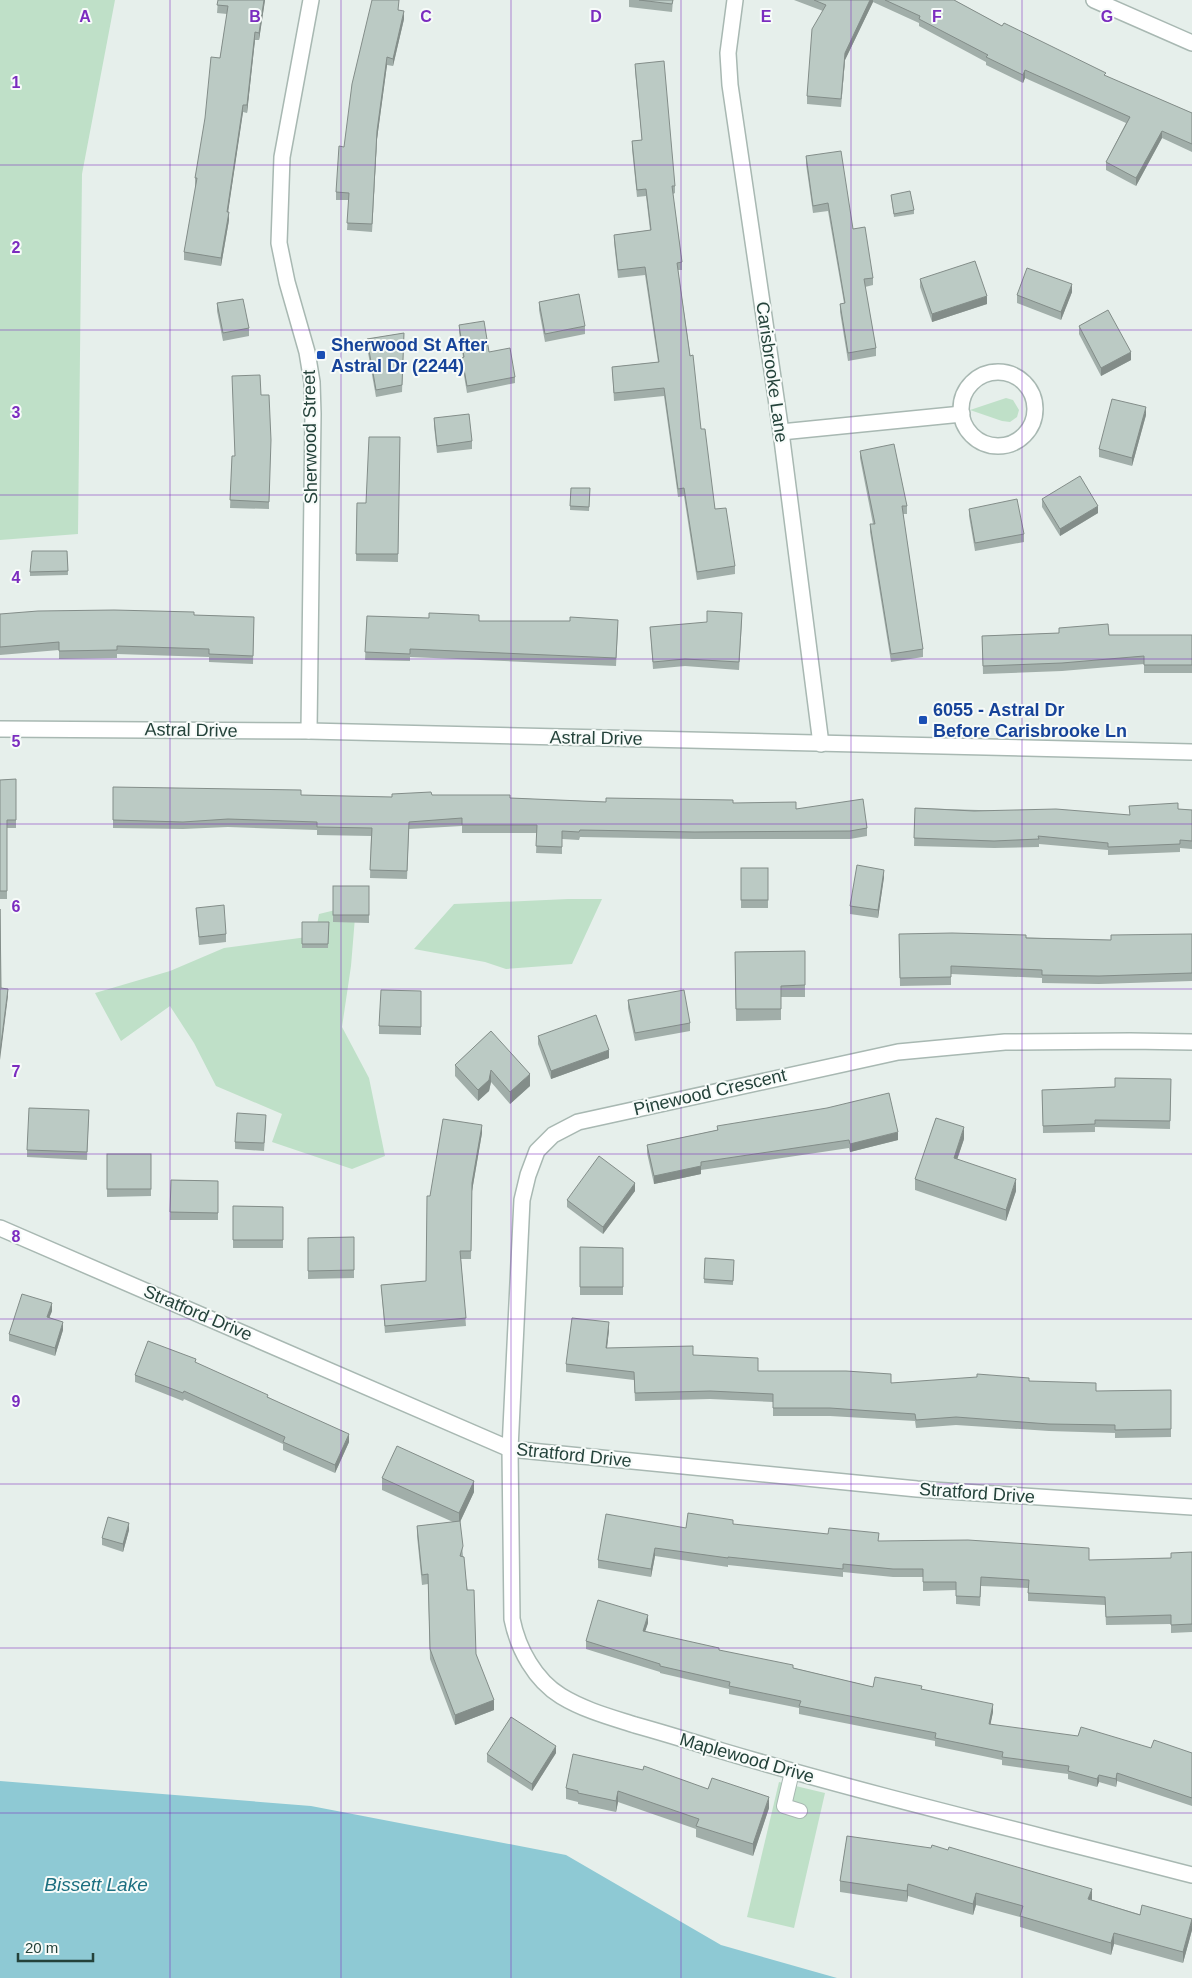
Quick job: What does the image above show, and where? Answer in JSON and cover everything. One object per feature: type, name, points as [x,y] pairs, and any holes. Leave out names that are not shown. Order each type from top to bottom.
[{"type":"street","name":"Sherwood Street","points":[[309,731],[312,382],[307,352],[287,282],[279,243],[279,204],[282,157],[311,0]]},
{"type":"street","name":"Carisbrooke Lane","points":[[735,0],[728,53],[730,85],[781,432],[821,744]]},
{"type":"street","points":[[1094,0],[1192,43]]},
{"type":"street","points":[[994,373],[1009,374],[1022,381],[1031,392],[1035,406],[1032,424],[1026,433],[1015,442],[1000,446],[990,445],[976,439],[969,431],[962,414],[964,396],[972,384],[980,377],[994,373]]},
{"type":"street","points":[[781,432],[962,414]]},
{"type":"street","name":"Astral Drive","points":[[0,728],[309,731],[1192,752]]},
{"type":"street","name":"Pinewood Crescent","points":[[510,1449],[522,1200],[533,1159],[544,1143],[553,1135],[578,1122],[898,1052],[1005,1042],[1192,1042]]},
{"type":"street","name":"Stratford Drive","points":[[0,1228],[510,1449],[917,1489],[1192,1507]]},
{"type":"street","name":"Maplewood Drive","points":[[510,1449],[512,1619],[517,1638],[534,1670],[547,1686],[578,1706],[792,1772],[1192,1875]]},
{"type":"lane","points":[[792,1772],[784,1806],[800,1811]]},
{"type":"green space","points":[[0,0],[115,0],[82,174],[78,534],[0,540]]},
{"type":"green space","points":[[1006,398],[1013,400],[1019,410],[1017,417],[1010,422],[970,410]]},
{"type":"green space","points":[[602,899],[572,964],[506,969],[485,962],[414,949],[454,904]]},
{"type":"green space","points":[[356,905],[351,966],[342,1027],[369,1078],[385,1156],[352,1169],[272,1142],[282,1114],[216,1086],[194,1043],[170,1006],[121,1041],[95,993],[170,971],[224,948],[315,936],[319,914]]},
{"type":"green space","points":[[779,1782],[825,1793],[794,1928],[747,1917]]},
{"type":"water","name":"Bissett Lake","points":[[0,1781],[311,1806],[566,1855],[721,1945],[837,1978],[0,1978]]},
{"type":"building","points":[[218,0],[264,0],[259,33],[255,32],[247,105],[243,105],[221,258],[184,252],[197,178],[195,178],[205,118],[211,57],[220,58],[228,6],[217,5]]},
{"type":"building","points":[[372,0],[399,0],[398,10],[404,11],[393,59],[387,57],[377,131],[372,224],[347,223],[349,193],[336,192],[339,146],[344,147],[352,84]]},
{"type":"building","points":[[639,0],[673,0],[672,4]]},
{"type":"building","points":[[814,0],[870,0],[845,53],[841,99],[807,96],[812,29],[826,5]]},
{"type":"building","points":[[885,0],[954,0],[1002,26],[1004,23],[1106,73],[1104,75],[1192,113],[1192,144],[1162,131],[1136,178],[1106,162],[1130,117],[1025,70],[1023,75],[986,57],[988,55],[919,19],[920,16]]},
{"type":"building","points":[[664,61],[675,186],[672,186],[682,262],[677,263],[690,356],[693,355],[701,429],[705,429],[715,509],[726,508],[735,566],[697,572],[684,488],[678,489],[664,388],[614,393],[612,367],[659,362],[645,267],[618,270],[614,235],[651,230],[646,189],[637,190],[632,141],[642,140],[635,64]]},
{"type":"building","points":[[841,151],[853,229],[865,227],[873,278],[864,279],[876,348],[848,353],[840,304],[845,303],[828,203],[813,206],[806,156]]},
{"type":"building","points":[[910,191],[914,210],[894,214],[891,195]]},
{"type":"building","points":[[975,261],[987,296],[932,314],[920,279]]},
{"type":"building","points":[[1027,268],[1072,284],[1061,312],[1017,295]]},
{"type":"building","points":[[579,294],[585,326],[545,334],[539,302]]},
{"type":"building","points":[[243,299],[249,328],[223,333],[217,303]]},
{"type":"building","points":[[1108,310],[1131,352],[1101,368],[1079,326]]},
{"type":"building","points":[[484,321],[489,352],[510,348],[515,377],[467,386],[459,325]]},
{"type":"building","points":[[404,333],[402,385],[376,390],[367,339]]},
{"type":"building","points":[[260,375],[261,395],[269,395],[271,440],[269,502],[230,500],[232,456],[235,456],[232,376]]},
{"type":"building","points":[[1112,399],[1146,407],[1132,458],[1099,449]]},
{"type":"building","points":[[469,414],[472,441],[437,446],[434,418]]},
{"type":"building","points":[[369,437],[400,437],[398,554],[356,554],[357,503],[366,503]]},
{"type":"building","points":[[894,444],[907,506],[902,506],[923,649],[891,654],[870,524],[875,524],[860,451]]},
{"type":"building","points":[[1080,476],[1098,506],[1060,529],[1042,499]]},
{"type":"building","points":[[571,488],[590,488],[589,507],[570,506]]},
{"type":"building","points":[[1017,499],[1024,534],[975,543],[969,509]]},
{"type":"building","points":[[32,551],[67,551],[68,571],[30,572]]},
{"type":"building","points":[[38,611],[194,612],[194,615],[254,617],[253,656],[209,654],[209,649],[117,646],[117,650],[59,651],[59,642],[0,647],[0,614]]},
{"type":"building","points":[[707,611],[742,613],[739,662],[685,659],[653,662],[650,627],[707,622]]},
{"type":"building","points":[[429,613],[479,615],[479,621],[570,621],[570,617],[618,620],[616,658],[410,649],[410,654],[365,652],[367,616],[429,618]]},
{"type":"building","points":[[1108,624],[1109,635],[1192,635],[1192,665],[1144,665],[1144,656],[1062,663],[983,666],[982,636],[1059,633],[1059,628]]},
{"type":"building","points":[[16,779],[16,820],[7,820],[7,891],[0,891],[0,780]]},
{"type":"building","points":[[113,787],[301,790],[301,795],[392,797],[392,794],[431,792],[432,795],[510,795],[510,798],[606,802],[606,798],[733,800],[733,803],[796,802],[796,809],[863,799],[867,828],[850,831],[562,831],[562,847],[536,846],[537,825],[462,825],[462,818],[409,822],[407,871],[370,870],[372,828],[317,827],[317,822],[228,819],[183,822],[113,820]]},
{"type":"building","points":[[1178,803],[1178,809],[1192,810],[1192,841],[1180,840],[1180,844],[1108,847],[1108,843],[1038,836],[1039,839],[994,841],[914,838],[915,808],[974,811],[1056,809],[1130,815],[1129,806]]},
{"type":"building","points":[[857,865],[884,870],[878,910],[850,906]]},
{"type":"building","points":[[741,868],[768,868],[768,900],[741,900]]},
{"type":"building","points":[[333,886],[369,886],[369,915],[333,915]]},
{"type":"building","points":[[224,905],[226,934],[199,937],[196,908]]},
{"type":"building","points":[[0,909],[1,988],[8,989],[0,1052]]},
{"type":"building","points":[[302,922],[329,922],[328,944],[302,944]]},
{"type":"building","points":[[899,934],[1026,935],[1026,938],[1111,940],[1111,935],[1192,934],[1192,973],[1099,976],[1042,975],[1042,970],[951,966],[951,977],[900,978]]},
{"type":"building","points":[[805,951],[805,985],[781,986],[781,1009],[736,1009],[735,952]]},
{"type":"building","points":[[381,990],[421,991],[421,1027],[379,1026]]},
{"type":"building","points":[[684,990],[690,1023],[635,1033],[628,1000]]},
{"type":"building","points":[[596,1015],[609,1050],[551,1071],[538,1036]]},
{"type":"building","points":[[491,1031],[530,1074],[510,1092],[491,1070],[489,1080],[478,1090],[455,1065]]},
{"type":"building","points":[[1115,1078],[1171,1079],[1170,1121],[1095,1120],[1095,1124],[1043,1126],[1042,1090],[1115,1087]]},
{"type":"building","points":[[889,1093],[898,1132],[850,1144],[849,1140],[701,1162],[701,1166],[654,1176],[647,1145],[718,1130],[717,1126],[827,1108]]},
{"type":"building","points":[[29,1108],[89,1110],[87,1152],[27,1150]]},
{"type":"building","points":[[237,1113],[266,1115],[264,1143],[235,1142]]},
{"type":"building","points":[[936,1118],[964,1127],[954,1158],[1016,1179],[1006,1210],[915,1179]]},
{"type":"building","points":[[443,1119],[482,1125],[472,1183],[471,1251],[460,1251],[466,1318],[385,1326],[381,1285],[426,1281],[427,1196],[430,1196]]},
{"type":"building","points":[[107,1154],[151,1154],[151,1189],[107,1189]]},
{"type":"building","points":[[599,1156],[635,1183],[603,1227],[567,1200]]},
{"type":"building","points":[[171,1180],[218,1181],[218,1213],[170,1212]]},
{"type":"building","points":[[233,1206],[283,1207],[283,1240],[233,1240]]},
{"type":"building","points":[[354,1237],[354,1270],[308,1271],[308,1238]]},
{"type":"building","points":[[580,1247],[623,1248],[623,1287],[580,1287]]},
{"type":"building","points":[[705,1258],[734,1260],[733,1281],[704,1279]]},
{"type":"building","points":[[22,1294],[52,1303],[47,1317],[63,1322],[55,1348],[9,1334]]},
{"type":"building","points":[[572,1318],[609,1322],[606,1348],[693,1346],[693,1355],[758,1358],[758,1371],[846,1371],[891,1374],[891,1383],[977,1377],[977,1374],[1029,1378],[1029,1381],[1096,1383],[1096,1391],[1171,1390],[1171,1429],[1115,1430],[1115,1425],[1049,1424],[956,1417],[916,1420],[915,1414],[830,1408],[773,1408],[773,1394],[710,1391],[635,1393],[634,1372],[566,1364]]},
{"type":"building","points":[[148,1341],[196,1359],[195,1362],[349,1434],[335,1465],[283,1442],[285,1437],[184,1391],[183,1393],[135,1375]]},
{"type":"building","points":[[397,1446],[474,1481],[459,1513],[382,1478]]},
{"type":"building","points":[[688,1513],[733,1520],[733,1524],[828,1534],[829,1528],[879,1533],[878,1541],[968,1540],[1089,1548],[1089,1560],[1171,1558],[1171,1553],[1192,1552],[1192,1624],[1171,1625],[1171,1615],[1106,1617],[1105,1597],[1028,1593],[1029,1580],[981,1577],[980,1597],[956,1596],[956,1582],[923,1582],[923,1569],[893,1569],[843,1564],[843,1569],[728,1558],[655,1548],[651,1569],[598,1560],[606,1514],[686,1528]]},
{"type":"building","points":[[108,1517],[129,1523],[123,1544],[102,1538]]},
{"type":"building","points":[[460,1521],[463,1546],[460,1556],[464,1557],[467,1590],[474,1590],[476,1654],[494,1700],[455,1715],[430,1649],[428,1574],[422,1575],[417,1526]]},
{"type":"building","points":[[598,1600],[648,1615],[643,1631],[719,1648],[719,1650],[793,1665],[793,1668],[873,1687],[875,1677],[922,1686],[921,1689],[993,1704],[989,1724],[1078,1736],[1081,1727],[1151,1748],[1154,1740],[1192,1753],[1192,1798],[1117,1773],[1116,1779],[1099,1775],[1097,1779],[1068,1771],[1069,1766],[1002,1757],[1003,1752],[935,1738],[936,1733],[799,1706],[801,1701],[729,1686],[730,1682],[660,1666],[660,1664],[586,1641]]},
{"type":"building","points":[[511,1717],[556,1746],[532,1784],[487,1754]]},
{"type":"building","points":[[573,1754],[643,1770],[644,1766],[708,1789],[712,1778],[769,1797],[753,1844],[696,1826],[699,1819],[618,1791],[616,1801],[578,1793],[578,1791],[566,1788]]},
{"type":"building","points":[[847,1836],[931,1848],[932,1845],[948,1850],[949,1847],[1092,1889],[1088,1899],[1140,1915],[1142,1905],[1192,1919],[1183,1952],[1114,1933],[1111,1943],[1020,1916],[1023,1906],[976,1893],[973,1904],[908,1884],[907,1891],[840,1881]]},
{"type":"place","name":"Sherwood St After Astral Dr (2244)","points":[[321,355]]},
{"type":"place","name":"6055 - Astral Dr Before Carisbrooke Ln","points":[[923,720]]}]
